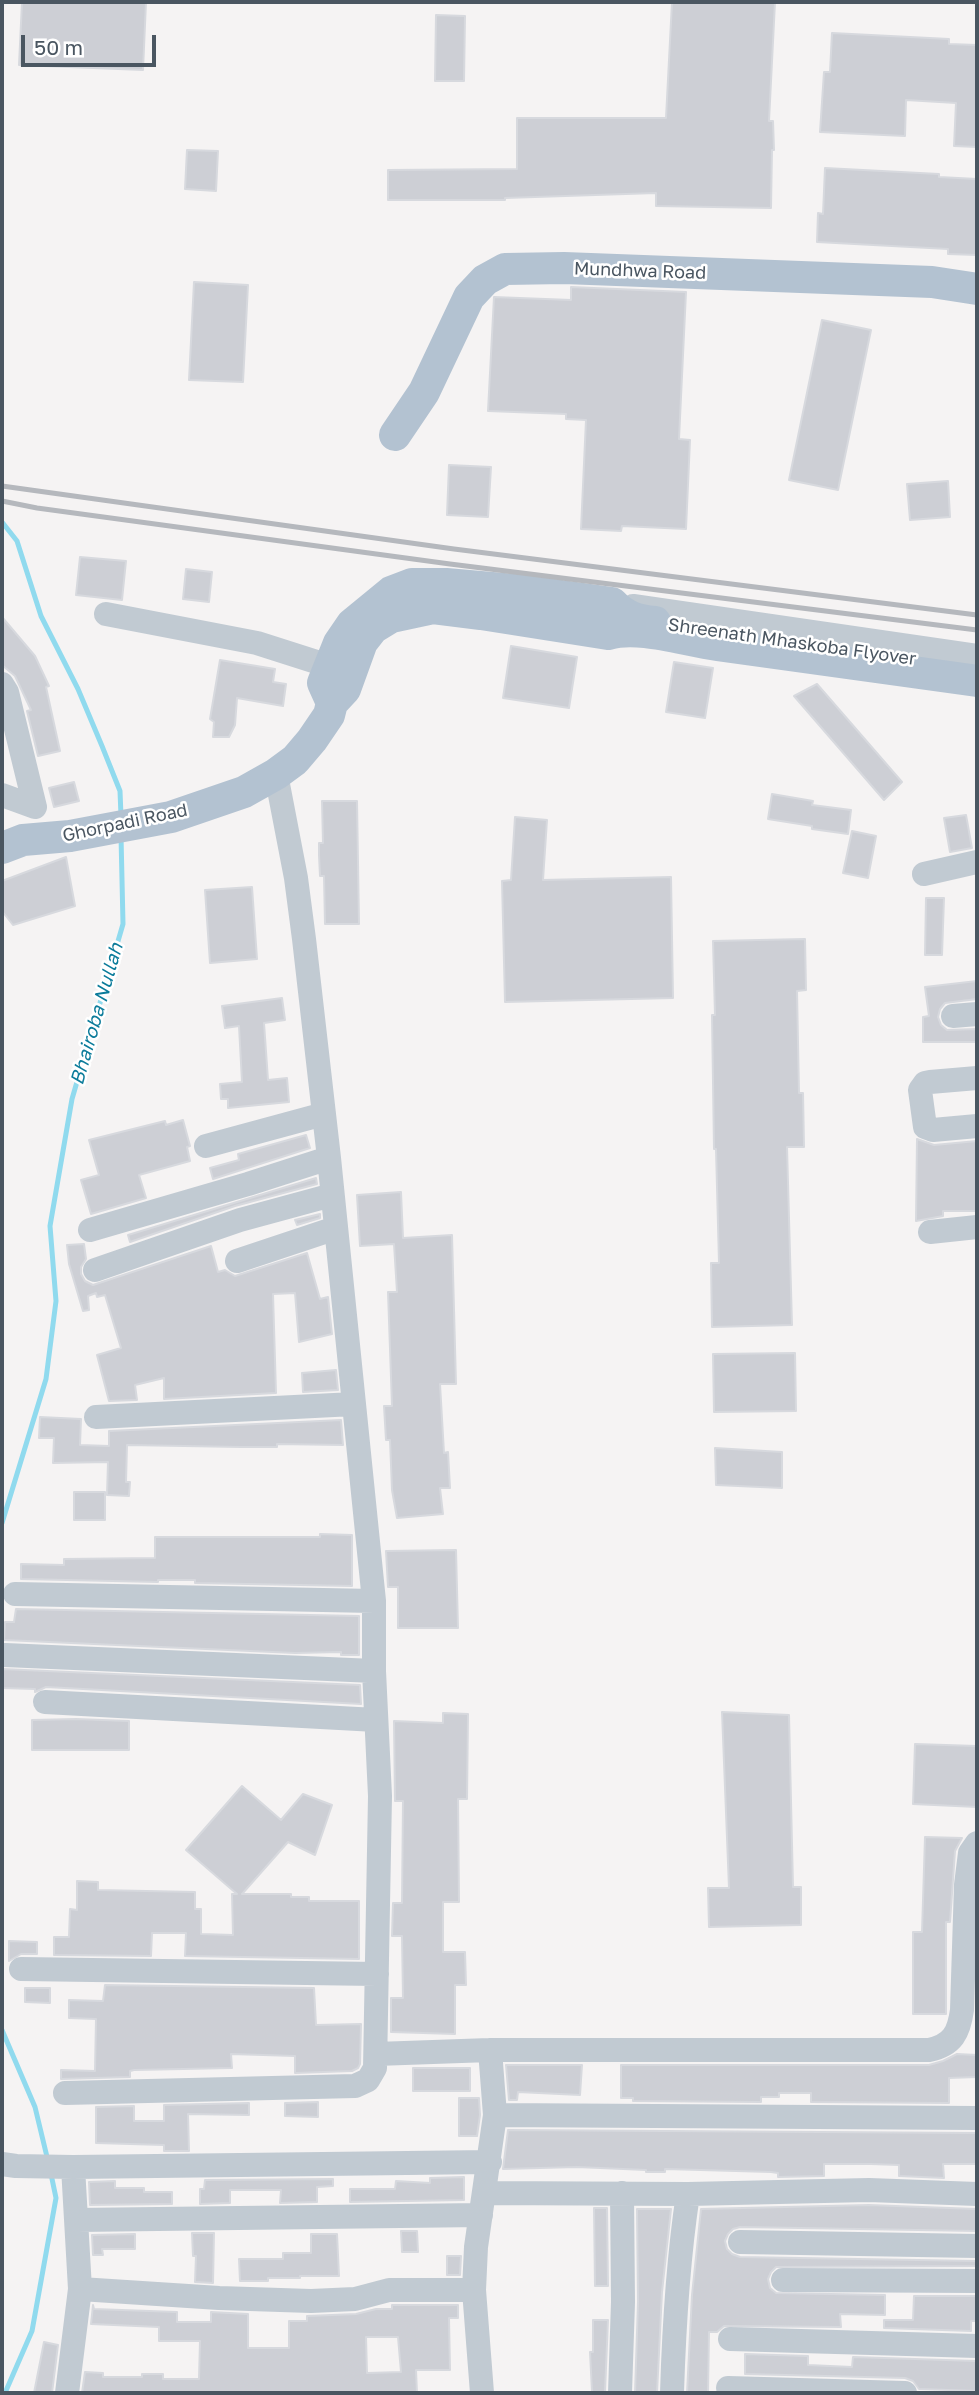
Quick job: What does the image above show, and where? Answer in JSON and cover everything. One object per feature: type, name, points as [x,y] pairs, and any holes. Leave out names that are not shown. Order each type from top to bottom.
[{"type":"main road","name":"Mundhwa Road","points":[[395,435],[424,392],[469,297],[485,280],[505,269],[577,269],[932,282],[977,289]]},
{"type":"main road","name":"Ghorpadi Road","points":[[332,703],[323,683],[339,643],[352,624],[389,606],[623,622]]},
{"type":"main road","name":"Ghorpadi Road","points":[[2,848],[23,840],[70,836],[171,817],[244,792],[276,774],[295,760],[329,715],[332,703],[345,690],[362,642],[389,606]]},
{"type":"main road","name":"Shreenath Mhaskoba Flyover","points":[[623,622],[977,670]]},
{"type":"main road","name":"Shreenath Mhaskoba Flyover","points":[[623,622],[714,645],[977,681]]},
{"type":"street","points":[[106,614],[257,643],[329,666]]},
{"type":"street","points":[[623,622],[977,656]]},
{"type":"street","points":[[623,622],[977,695]]},
{"type":"street","points":[[2,684],[6,692],[8,721],[35,807],[2,795]]},
{"type":"street","points":[[65,2093],[355,2086],[368,2080],[374,2068],[380,1796],[374,1671],[374,1601],[324,1114],[296,878],[276,774]]},
{"type":"street","points":[[924,874],[977,862]]},
{"type":"street","points":[[977,1078],[925,1083],[920,1090],[925,1127],[933,1130],[977,1126]]},
{"type":"street","points":[[206,1146],[324,1114]]},
{"type":"street","points":[[90,1230],[248,1185],[329,1158]]},
{"type":"street","points":[[95,1270],[240,1220],[332,1195]]},
{"type":"street","points":[[930,1232],[977,1227]]},
{"type":"street","points":[[237,1261],[335,1228]]},
{"type":"street","points":[[96,1417],[355,1404]]},
{"type":"street","points":[[15,1594],[374,1601]]},
{"type":"street","points":[[5,1655],[374,1671]]},
{"type":"street","points":[[45,1702],[376,1720]]},
{"type":"street","points":[[376,2054],[490,2050],[942,2048],[953,2039],[970,2010],[970,1853],[977,1843]]},
{"type":"street","points":[[21,1969],[377,1974]]},
{"type":"street","points":[[482,2393],[474,2290],[495,2115],[490,2050]]},
{"type":"street","points":[[495,2115],[977,2118]]},
{"type":"street","points":[[2,2164],[68,2167],[490,2162]]},
{"type":"street","points":[[67,2393],[80,2289],[77,2220],[68,2167]]},
{"type":"street","points":[[77,2220],[483,2204],[622,2193],[869,2190],[977,2194]]},
{"type":"street","points":[[620,2393],[622,2193]]},
{"type":"street","points":[[672,2393],[673,2344],[688,2194]]},
{"type":"street","points":[[740,2242],[977,2246]]},
{"type":"street","points":[[783,2280],[977,2281]]},
{"type":"street","points":[[80,2289],[311,2301],[355,2299],[389,2290],[474,2290]]},
{"type":"street","points":[[730,2339],[977,2346]]},
{"type":"street","points":[[728,2388],[905,2393]]},
{"type":"building","points":[[22,2],[146,2],[143,70],[19,65]]},
{"type":"building","points":[[672,2],[775,2],[769,121],[773,121],[774,150],[771,208],[656,206],[656,193],[505,200],[388,200],[388,170],[517,169],[517,118],[666,118]]},
{"type":"building","points":[[436,15],[465,16],[464,81],[435,81]]},
{"type":"building","points":[[832,33],[949,39],[949,44],[977,45],[977,147],[954,146],[956,103],[906,100],[905,136],[820,132],[824,72],[830,72]]},
{"type":"building","points":[[187,150],[218,151],[216,191],[185,189]]},
{"type":"building","points":[[825,168],[939,174],[939,177],[977,179],[977,255],[948,254],[948,249],[817,242],[818,213],[823,214]]},
{"type":"building","points":[[194,282],[248,285],[243,382],[189,380]]},
{"type":"building","points":[[571,287],[686,292],[679,439],[690,440],[686,529],[622,526],[621,531],[581,529],[586,420],[566,419],[566,414],[488,411],[494,297],[571,300]]},
{"type":"building","points":[[822,320],[871,330],[838,490],[789,480]]},
{"type":"building","points":[[449,465],[491,467],[488,517],[447,515]]},
{"type":"building","points":[[948,481],[950,517],[910,520],[907,484]]},
{"type":"building","points":[[80,557],[126,561],[122,600],[76,595]]},
{"type":"building","points":[[186,569],[212,572],[209,602],[183,599]]},
{"type":"building","points":[[2,617],[35,656],[49,686],[46,687],[60,751],[38,756],[27,711],[31,710],[15,676],[2,665]]},
{"type":"building","points":[[511,646],[577,657],[569,708],[503,698]]},
{"type":"building","points":[[220,660],[275,669],[273,682],[286,684],[283,706],[237,698],[235,725],[229,737],[213,737],[214,722],[210,719]]},
{"type":"building","points":[[674,662],[713,668],[705,718],[666,712]]},
{"type":"building","points":[[817,684],[902,782],[884,800],[794,696]]},
{"type":"building","points":[[74,782],[79,801],[54,807],[49,788]]},
{"type":"building","points":[[772,794],[813,801],[812,805],[851,810],[848,834],[768,819]]},
{"type":"building","points":[[322,801],[357,801],[359,924],[325,924],[324,876],[320,876],[319,855],[319,843],[323,843]]},
{"type":"building","points":[[966,815],[972,848],[950,852],[944,818]]},
{"type":"building","points":[[515,817],[547,820],[543,880],[671,877],[673,998],[505,1002],[502,881],[511,880]]},
{"type":"building","points":[[852,831],[876,836],[868,878],[843,873]]},
{"type":"building","points":[[66,857],[75,906],[13,925],[2,911],[2,881]]},
{"type":"building","points":[[252,887],[257,959],[210,963],[205,890]]},
{"type":"building","points":[[926,898],[944,898],[942,955],[925,955]]},
{"type":"building","points":[[805,939],[806,990],[797,991],[799,1093],[803,1093],[804,1147],[787,1147],[792,1325],[712,1327],[711,1263],[719,1263],[714,1149],[713,941]]},
{"type":"building","points":[[977,981],[977,999],[945,1003],[938,1017],[947,1030],[977,1029],[977,1042],[923,1042],[923,1017],[929,1016],[925,987]]},
{"type":"building","points":[[282,998],[285,1020],[264,1023],[268,1080],[287,1078],[289,1102],[228,1108],[228,1099],[221,1099],[220,1084],[242,1082],[239,1026],[225,1028],[222,1006]]},
{"type":"building","points":[[183,1120],[190,1146],[187,1147],[190,1161],[139,1175],[146,1198],[91,1214],[81,1180],[99,1175],[89,1140],[165,1121],[166,1125]]},
{"type":"building","points":[[306,1135],[310,1148],[213,1179],[210,1168],[239,1160],[238,1154]]},
{"type":"building","points":[[917,1139],[934,1145],[977,1141],[977,1211],[943,1211],[943,1216],[916,1221]]},
{"type":"building","points":[[316,1178],[317,1184],[235,1206],[130,1242],[128,1235]]},
{"type":"building","points":[[401,1192],[403,1238],[452,1235],[456,1384],[440,1384],[444,1453],[448,1452],[450,1488],[440,1488],[443,1514],[397,1518],[384,1406],[392,1406],[388,1292],[397,1292],[394,1244],[360,1246],[357,1195]]},
{"type":"building","points":[[320,1214],[320,1218],[297,1225],[295,1220]]},
{"type":"building","points":[[84,1244],[86,1259],[81,1267],[81,1274],[85,1281],[93,1285],[211,1246],[218,1272],[225,1270],[235,1276],[307,1253],[320,1299],[328,1297],[332,1334],[299,1342],[295,1293],[273,1294],[276,1393],[164,1399],[164,1378],[135,1385],[137,1400],[109,1401],[97,1355],[121,1348],[105,1295],[97,1297],[96,1293],[88,1296],[89,1310],[83,1311],[69,1264],[67,1245]]},
{"type":"building","points":[[795,1353],[796,1411],[714,1412],[713,1354]]},
{"type":"building","points":[[336,1370],[338,1390],[303,1392],[302,1373]]},
{"type":"building","points":[[40,1417],[81,1419],[80,1445],[109,1446],[109,1431],[341,1420],[343,1445],[127,1445],[126,1482],[130,1482],[129,1496],[107,1495],[108,1462],[53,1463],[54,1438],[39,1438]]},
{"type":"building","points":[[715,1448],[782,1452],[782,1488],[716,1485]]},
{"type":"building","points":[[74,1492],[105,1492],[105,1520],[74,1520]]},
{"type":"building","points":[[320,1534],[352,1535],[352,1586],[195,1583],[195,1580],[158,1582],[21,1579],[21,1564],[64,1565],[64,1559],[155,1558],[155,1537],[320,1537]]},
{"type":"building","points":[[456,1550],[458,1628],[398,1628],[398,1587],[388,1587],[386,1551]]},
{"type":"building","points":[[16,1609],[359,1616],[359,1655],[341,1655],[341,1652],[295,1653],[4,1640],[5,1622],[14,1622]]},
{"type":"building","points":[[2,1669],[360,1685],[361,1704],[46,1687],[35,1692],[35,1689],[2,1688]]},
{"type":"building","points":[[722,1712],[789,1715],[793,1887],[801,1887],[801,1925],[709,1927],[708,1888],[729,1888]]},
{"type":"building","points":[[443,1713],[468,1714],[467,1799],[458,1799],[459,1902],[443,1902],[443,1952],[465,1952],[466,1985],[455,1985],[455,2034],[391,2032],[391,1998],[403,1998],[402,1936],[392,1936],[393,1903],[402,1903],[403,1801],[395,1801],[394,1721],[443,1723]]},
{"type":"building","points":[[32,1720],[129,1721],[129,1750],[32,1750]]},
{"type":"building","points":[[915,1744],[977,1746],[977,1807],[913,1804]]},
{"type":"building","points":[[242,1786],[281,1820],[303,1794],[332,1805],[315,1855],[288,1842],[242,1894],[291,1894],[291,1897],[309,1897],[309,1901],[359,1901],[359,1959],[185,1956],[186,1933],[152,1933],[151,1956],[54,1955],[54,1937],[69,1937],[70,1909],[77,1910],[77,1881],[98,1882],[98,1890],[195,1892],[195,1909],[201,1909],[201,1934],[233,1935],[232,1894],[237,1894],[186,1850]]},
{"type":"building","points":[[925,1837],[962,1838],[955,1851],[950,1922],[946,1922],[946,2014],[913,2014],[913,1932],[922,1932]]},
{"type":"building","points":[[9,1941],[37,1942],[37,1954],[21,1954],[9,1961]]},
{"type":"building","points":[[105,1985],[314,1988],[316,2025],[361,2024],[360,2064],[352,2071],[295,2073],[295,2056],[231,2054],[232,2068],[134,2070],[130,2071],[130,2077],[61,2079],[61,2070],[95,2071],[96,2019],[69,2018],[69,2000],[103,2001]]},
{"type":"building","points":[[25,1988],[50,1988],[50,2003],[25,2002]]},
{"type":"building","points":[[957,2054],[977,2055],[977,2077],[949,2078],[949,2103],[811,2102],[811,2093],[779,2093],[779,2097],[761,2097],[761,2102],[633,2101],[633,2098],[621,2098],[621,2065],[929,2065]]},
{"type":"building","points":[[506,2065],[582,2065],[580,2095],[518,2092],[517,2100],[509,2100]]},
{"type":"building","points":[[413,2068],[470,2068],[470,2091],[413,2091]]},
{"type":"building","points":[[459,2098],[479,2098],[477,2136],[459,2136]]},
{"type":"building","points":[[318,2102],[318,2117],[285,2116],[285,2103]]},
{"type":"building","points":[[249,2103],[249,2115],[188,2114],[189,2151],[164,2151],[164,2145],[96,2143],[96,2107],[134,2106],[134,2121],[164,2121],[164,2105]]},
{"type":"building","points":[[508,2130],[977,2133],[977,2164],[943,2164],[944,2178],[899,2176],[899,2165],[871,2164],[824,2164],[824,2176],[778,2177],[778,2173],[771,2172],[665,2169],[665,2172],[646,2172],[577,2167],[503,2169]]},
{"type":"building","points":[[464,2177],[464,2200],[350,2202],[350,2189],[395,2189],[396,2181],[430,2183],[430,2178]]},
{"type":"building","points":[[333,2179],[333,2186],[317,2187],[317,2202],[280,2203],[281,2190],[230,2190],[230,2203],[200,2204],[200,2189],[204,2189],[205,2180]]},
{"type":"building","points":[[115,2181],[115,2188],[172,2192],[172,2204],[90,2205],[89,2182]]},
{"type":"building","points":[[869,2205],[976,2209],[977,2231],[740,2227],[728,2234],[725,2241],[727,2249],[740,2257],[977,2261],[977,2266],[776,2267],[768,2279],[770,2288],[776,2293],[885,2295],[885,2315],[840,2314],[841,2327],[724,2326],[717,2332],[709,2332],[708,2393],[687,2393],[692,2295],[701,2209]]},
{"type":"building","points":[[594,2208],[607,2208],[608,2286],[595,2286]]},
{"type":"building","points":[[637,2209],[671,2209],[662,2292],[657,2393],[635,2393]]},
{"type":"building","points":[[401,2231],[417,2231],[418,2252],[402,2252]]},
{"type":"building","points":[[192,2233],[214,2233],[213,2283],[195,2282],[196,2256],[193,2256]]},
{"type":"building","points":[[135,2234],[135,2249],[102,2249],[103,2255],[93,2255],[92,2235]]},
{"type":"building","points":[[311,2234],[337,2234],[339,2276],[240,2281],[239,2259],[283,2259],[283,2253],[311,2253]]},
{"type":"building","points":[[447,2256],[461,2256],[460,2275],[447,2275]]},
{"type":"building","points":[[914,2296],[977,2296],[977,2321],[971,2321],[971,2331],[884,2328],[884,2320],[913,2320]]},
{"type":"building","points":[[93,2305],[94,2309],[177,2312],[177,2322],[211,2322],[211,2312],[248,2314],[248,2348],[289,2348],[289,2321],[307,2321],[307,2316],[356,2314],[376,2309],[392,2309],[392,2305],[458,2305],[458,2318],[449,2318],[450,2370],[416,2370],[417,2393],[82,2393],[85,2372],[103,2373],[103,2377],[163,2374],[163,2379],[199,2379],[200,2341],[159,2341],[159,2327],[91,2324]],"holes":[[[366,2337],[398,2337],[401,2372],[367,2373]]]},
{"type":"building","points":[[593,2320],[608,2320],[605,2392],[592,2392],[590,2352],[593,2352]]},
{"type":"building","points":[[44,2342],[58,2345],[52,2393],[34,2393]]},
{"type":"building","points":[[745,2354],[808,2356],[808,2365],[852,2367],[853,2357],[977,2361],[977,2391],[919,2389],[913,2381],[905,2378],[745,2374]]},
{"type":"waterway","name":"Bhairoba Nullah","points":[[2,522],[17,541],[41,616],[78,689],[102,746],[120,791],[121,816]]},
{"type":"waterway","name":"Bhairoba Nullah","points":[[2,1523],[46,1379],[56,1301],[50,1226],[72,1099],[123,924],[121,836]]},
{"type":"waterway","name":"Bhairoba Nullah","points":[[2,2030],[35,2107],[48,2161]]},
{"type":"waterway","name":"Bhairoba Nullah","points":[[5,2393],[32,2331],[56,2198],[51,2174]]},
{"type":"railway","points":[[2,486],[454,549],[977,615]]},
{"type":"railway","points":[[2,501],[450,564],[977,630]]}]
